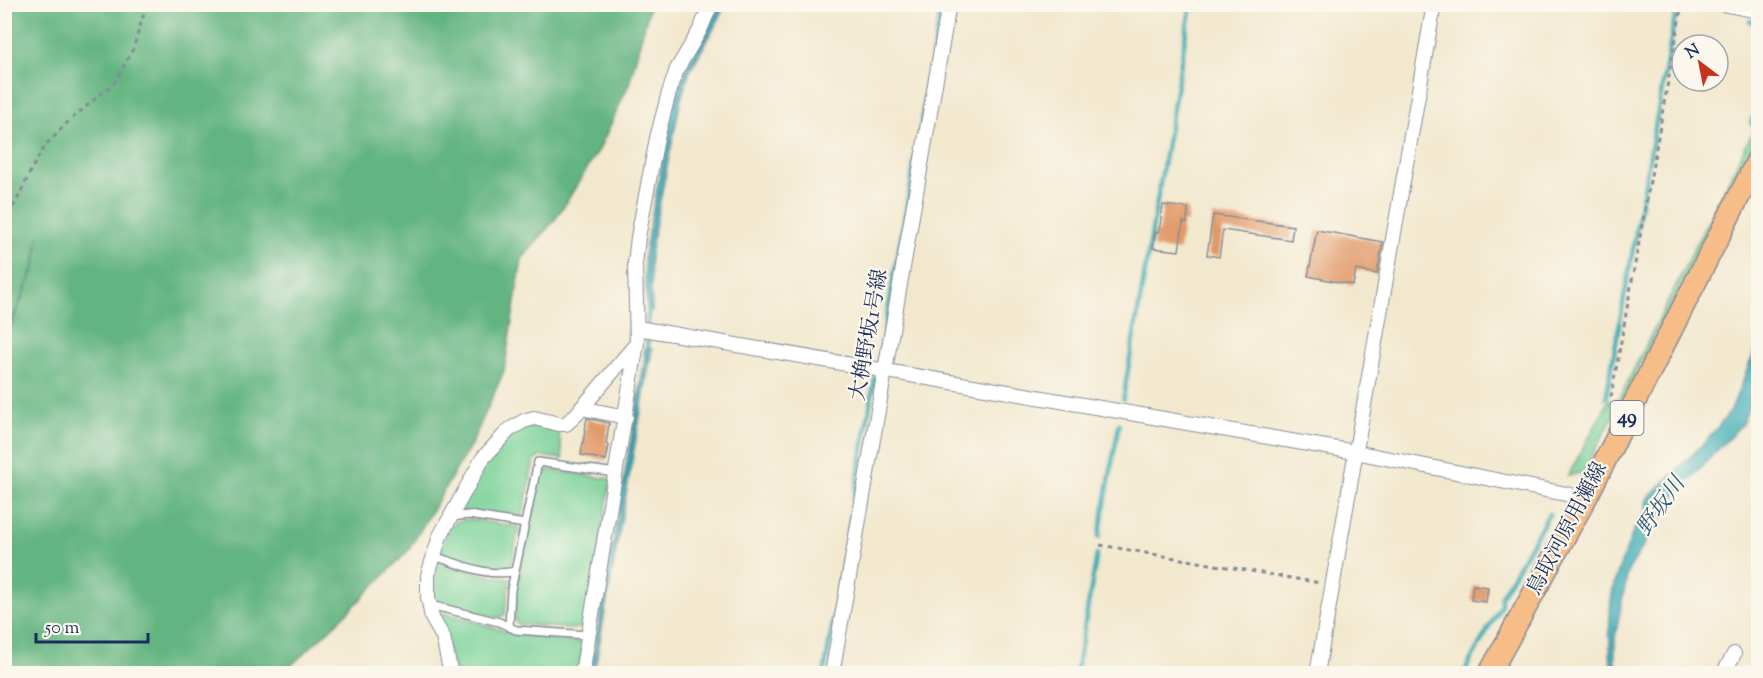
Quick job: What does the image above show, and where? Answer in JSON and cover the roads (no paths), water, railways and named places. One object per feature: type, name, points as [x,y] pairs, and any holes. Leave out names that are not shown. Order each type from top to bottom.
[{"type":"main road","name":"鳥取河原用瀬線","points":[[1489,674],[1586,498],[1758,159]]},
{"type":"street","points":[[582,674],[637,343],[635,264],[657,138],[677,69],[700,30],[711,4]]},
{"type":"street","name":"大桷野坂1号線","points":[[832,674],[949,4]]},
{"type":"street","points":[[1317,674],[1434,4]]},
{"type":"street","points":[[1722,4],[1758,10]]},
{"type":"street","points":[[638,328],[1355,452],[1586,498]]},
{"type":"street","points":[[451,674],[443,637],[432,618],[428,575],[440,536],[483,458],[509,430],[524,421],[534,418],[566,424],[637,343]]},
{"type":"street","points":[[581,408],[626,417]]},
{"type":"street","points":[[1723,674],[1734,654]]},
{"type":"lane","points":[[509,627],[511,590],[537,462],[616,473]]},
{"type":"lane","points":[[450,517],[469,515],[525,524]]},
{"type":"lane","points":[[434,556],[487,573],[505,574],[515,571]]},
{"type":"lane","points":[[429,605],[499,622],[516,630],[588,635]]},
{"type":"water","points":[[719,5],[724,5],[720,17],[690,71],[681,98],[653,236],[650,257],[652,311],[647,311],[644,255],[675,97],[685,70]]},
{"type":"water","points":[[646,342],[649,342],[649,348],[652,349],[594,673],[590,673],[645,359]]},
{"type":"water","name":"野坂川","points":[[1758,343],[1758,376],[1749,393],[1750,404],[1742,424],[1678,492],[1628,571],[1615,637],[1615,673],[1611,673],[1610,606],[1612,595],[1633,533],[1647,511],[1647,501],[1707,440],[1730,412]]},
{"type":"waterway","points":[[926,95],[942,4]]},
{"type":"waterway","points":[[1123,399],[1191,4]]},
{"type":"waterway","points":[[1606,398],[1677,6]]},
{"type":"waterway","points":[[1750,21],[1758,23]]},
{"type":"waterway","points":[[879,360],[925,103]]},
{"type":"waterway","points":[[1754,127],[1751,122],[1758,108]]},
{"type":"waterway","points":[[648,306],[648,346]]},
{"type":"waterway","points":[[629,336],[630,321]]},
{"type":"waterway","points":[[824,674],[875,377]]},
{"type":"waterway","points":[[1099,537],[1119,424]]},
{"type":"waterway","points":[[1463,674],[1501,606],[1501,596],[1549,514]]},
{"type":"waterway","points":[[1076,674],[1097,554]]}]
